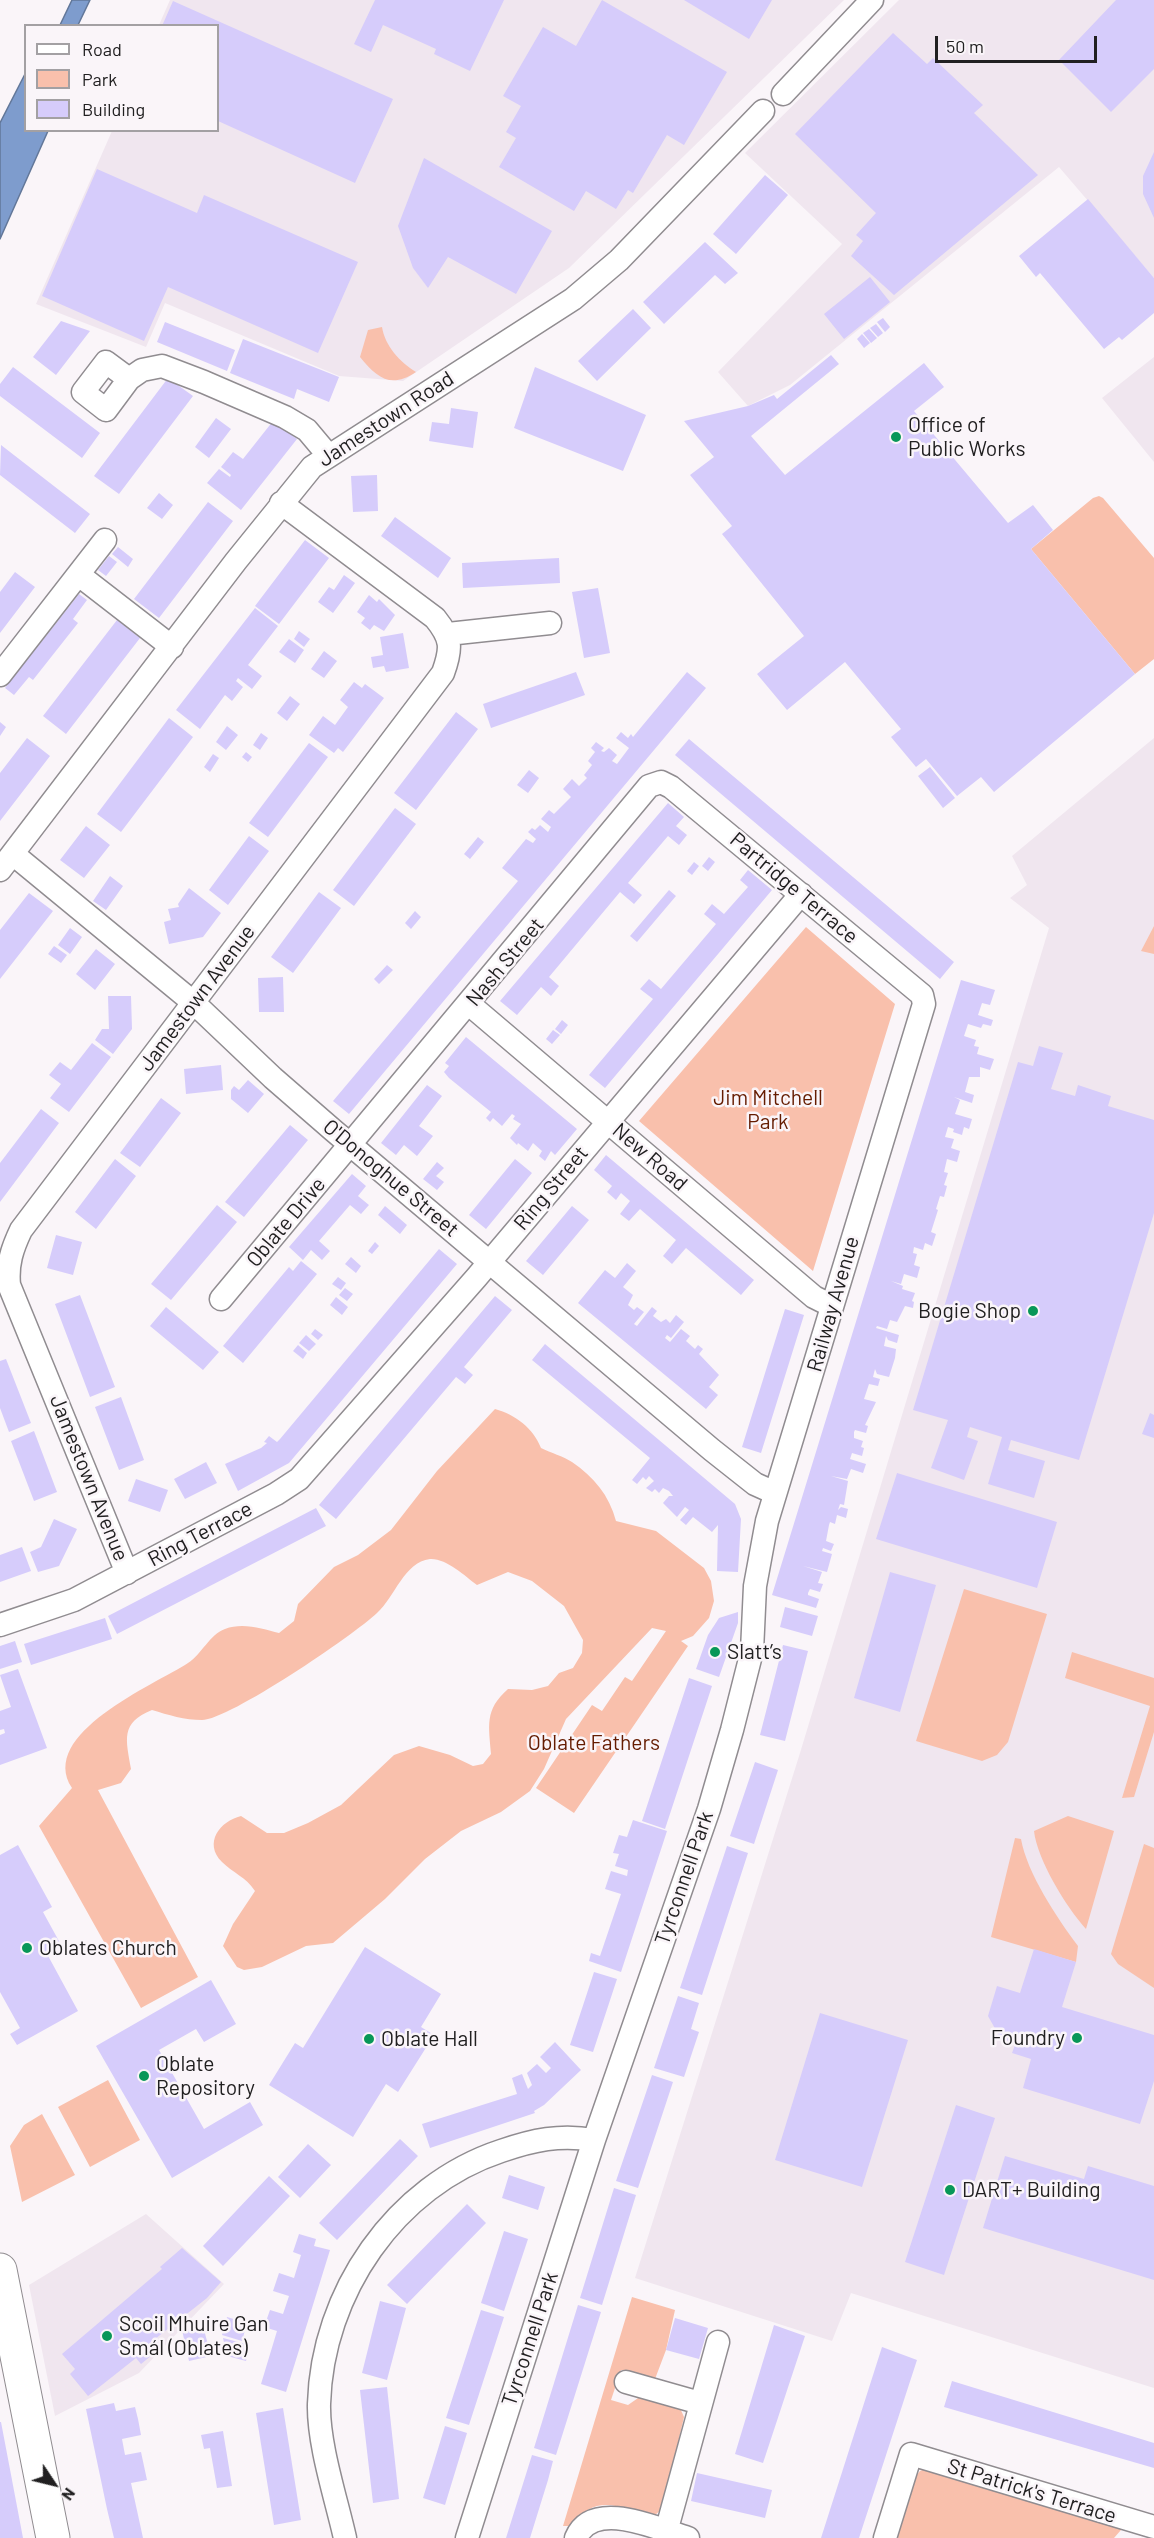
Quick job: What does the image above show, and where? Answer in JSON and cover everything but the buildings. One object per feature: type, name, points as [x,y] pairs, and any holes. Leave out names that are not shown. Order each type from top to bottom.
[{"type":"main road","points":[[0,2270],[53,2538]]},
{"type":"street","points":[[783,94],[872,0]]},
{"type":"street","name":"Jamestown Road","points":[[6,862],[281,503],[312,467],[328,454],[573,299],[619,260],[763,111]]},
{"type":"street","points":[[129,379],[142,370],[162,366],[285,417],[307,430],[328,454]]},
{"type":"street","points":[[281,503],[435,618],[448,634],[550,623]]},
{"type":"street","points":[[0,675],[105,540]]},
{"type":"street","points":[[79,575],[172,647]]},
{"type":"street","name":"Jamestown Avenue","points":[[127,1573],[9,1285],[8,1267],[21,1230],[443,674],[450,654],[448,634]]},
{"type":"street","name":"Partridge Terrace","points":[[660,782],[671,787],[801,894],[915,989],[923,999]]},
{"type":"street","name":"Nash Street","points":[[351,1145],[650,786],[660,782]]},
{"type":"street","name":"O'Donoghue Street","points":[[6,862],[194,1003],[273,1078],[489,1262],[742,1474],[755,1484],[775,1493]]},
{"type":"street","name":"Ring Street","points":[[298,1479],[489,1262],[801,894]]},
{"type":"street","name":"Railway Avenue","points":[[755,1612],[758,1562],[775,1493],[923,999]]},
{"type":"street","name":"New Road","points":[[469,1004],[814,1297],[832,1306]]},
{"type":"street","name":"Oblate Drive","points":[[221,1299],[351,1145]]},
{"type":"street","name":"Ring Terrace","points":[[0,1625],[74,1600],[276,1494],[298,1479]]},
{"type":"street","name":"Tyrconnell Park","points":[[467,2538],[594,2140],[708,1809],[748,1676],[755,1612]]},
{"type":"street","points":[[345,2538],[321,2431],[319,2404],[326,2356],[337,2310],[365,2257],[412,2200],[449,2173],[482,2157],[530,2141],[556,2136],[594,2140]]},
{"type":"street","points":[[666,2532],[718,2342]]},
{"type":"street","points":[[626,2382],[700,2403]]},
{"type":"street","name":"St Patrick's Terrace","points":[[885,2538],[911,2454],[1154,2527]]},
{"type":"street","points":[[576,2538],[579,2530],[594,2519],[613,2516],[688,2538]]},
{"type":"shaded area","points":[[170,0],[844,0],[569,268],[403,381],[339,376],[165,303],[146,347],[36,304],[112,132],[219,132],[219,24],[159,24]]},
{"type":"shaded area","points":[[899,0],[1154,0],[1154,278],[1059,167],[790,385],[748,406],[718,372],[842,244],[745,153]]},
{"type":"shaded area","points":[[1154,357],[1154,462],[1102,398]]},
{"type":"shaded area","points":[[1154,738],[1154,2388],[851,2293],[832,2341],[635,2278],[800,1753],[1049,928],[1010,898],[1027,885],[1012,856]]},
{"type":"shaded area","name":"Scoil Mhuire Gan Smál (Oblates)","points":[[146,2214],[224,2284],[139,2373],[55,2416],[29,2285]]},
{"type":"green space","points":[[382,327],[386,341],[394,353],[416,372],[399,380],[385,379],[372,371],[360,357],[368,330]]},
{"type":"green space","points":[[1099,496],[1154,558],[1154,659],[1135,674],[1031,549],[1093,498]]},
{"type":"green space","points":[[1154,926],[1154,954],[1141,951]]},
{"type":"green space","name":"Jim Mitchell Park","points":[[806,927],[895,1004],[813,1271],[639,1121]]},
{"type":"green space","name":"Oblate Fathers","points":[[495,1409],[523,1423],[541,1448],[568,1460],[587,1474],[605,1495],[616,1521],[656,1531],[704,1568],[711,1581],[714,1601],[709,1618],[693,1636],[681,1641],[688,1646],[574,1813],[536,1788],[592,1705],[602,1711],[625,1677],[632,1681],[666,1631],[652,1628],[566,1719],[544,1769],[530,1791],[501,1812],[461,1831],[425,1859],[385,1899],[333,1943],[306,1946],[262,1967],[244,1970],[237,1967],[223,1946],[233,1924],[255,1891],[248,1882],[216,1855],[214,1840],[221,1828],[241,1816],[267,1833],[284,1833],[341,1805],[394,1755],[419,1746],[450,1755],[473,1766],[483,1764],[491,1754],[490,1719],[500,1697],[508,1689],[532,1690],[548,1686],[559,1673],[573,1668],[582,1653],[583,1640],[564,1606],[532,1581],[508,1572],[477,1585],[449,1564],[430,1559],[413,1566],[383,1606],[364,1624],[319,1657],[238,1706],[202,1720],[152,1710],[142,1715],[130,1726],[128,1733],[131,1769],[121,1783],[98,1790],[198,1977],[141,2008],[39,1826],[72,1788],[66,1768],[71,1749],[84,1731],[104,1714],[188,1663],[219,1632],[232,1627],[246,1626],[279,1633],[294,1621],[298,1604],[334,1567],[358,1555],[391,1530],[437,1471]]},
{"type":"green space","points":[[964,1589],[1047,1614],[1008,1742],[997,1755],[982,1761],[916,1741]]},
{"type":"green space","points":[[1072,1652],[1154,1678],[1154,1732],[1134,1797],[1122,1798],[1150,1706],[1065,1678]]},
{"type":"green space","points":[[1068,1816],[1114,1831],[1086,1929],[1046,1869],[1034,1831]]},
{"type":"green space","points":[[1015,1838],[1021,1839],[1036,1880],[1052,1909],[1078,1946],[1076,1962],[991,1937]]},
{"type":"green space","points":[[1144,1844],[1154,1848],[1154,1988],[1118,1964],[1111,1954]]},
{"type":"green space","points":[[108,2080],[140,2140],[90,2167],[58,2107]]},
{"type":"green space","points":[[42,2114],[75,2175],[22,2202],[10,2146],[24,2125]]},
{"type":"green space","points":[[632,2297],[675,2310],[666,2350],[655,2379],[621,2370],[611,2400],[628,2405],[641,2396],[680,2408],[684,2417],[663,2508],[654,2516],[609,2505],[600,2506],[581,2515],[572,2526],[563,2526]]},
{"type":"green space","points":[[929,2467],[1118,2522],[1121,2530],[1114,2538],[896,2538],[914,2478],[920,2471]]},
{"type":"water","points":[[72,0],[90,0],[78,24],[60,24]]},
{"type":"water","points":[[24,76],[24,132],[48,132],[0,239],[0,123]]},
{"type":"place","name":"Office of Public Works","points":[[896,437]]},
{"type":"place","name":"Bogie Shop","points":[[1033,1311]]},
{"type":"place","name":"Slatt’s","points":[[715,1652]]},
{"type":"place","name":"Oblates Church","points":[[27,1948]]},
{"type":"place","name":"Foundry","points":[[1077,2038]]},
{"type":"place","name":"Oblate Hall","points":[[369,2039]]},
{"type":"place","name":"Oblate Repository","points":[[144,2076]]},
{"type":"place","name":"DART+ Building","points":[[950,2190]]},
{"type":"place","name":"Scoil Mhuire Gan Smál (Oblates)","points":[[107,2336]]}]
